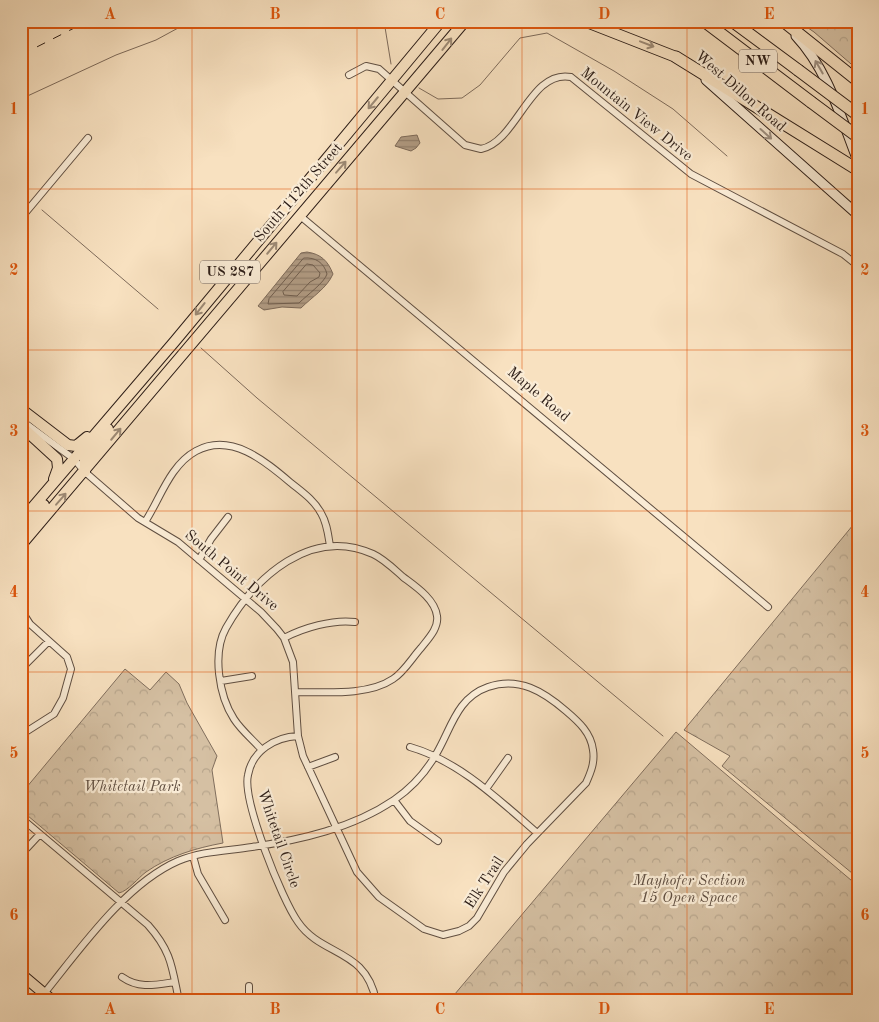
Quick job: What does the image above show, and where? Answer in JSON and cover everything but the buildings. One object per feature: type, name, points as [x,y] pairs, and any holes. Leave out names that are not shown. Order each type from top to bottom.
[{"type":"highway","name":"NW","points":[[704,21],[858,137]]},
{"type":"highway","name":"NW","points":[[732,21],[858,115]]},
{"type":"highway","points":[[782,21],[858,80]]},
{"type":"highway","points":[[676,56],[858,170]]},
{"type":"main road","name":"South 112th Street","points":[[21,545],[85,472],[299,215],[399,87],[440,21]]},
{"type":"main road","name":"South 112th Street","points":[[21,521],[288,205],[399,87],[465,21]]},
{"type":"main road","name":"West Dillon Road","points":[[584,21],[676,56],[708,82],[858,216]]},
{"type":"main road","points":[[782,21],[808,50],[822,72],[858,161]]},
{"type":"main road","name":"Maple Road","points":[[288,205],[299,215]]},
{"type":"main road","points":[[21,409],[68,445],[76,446],[81,444],[169,343],[175,341],[175,347],[169,355],[85,458],[85,472]]},
{"type":"main road","points":[[21,426],[57,459],[58,470],[50,488]]},
{"type":"main road","points":[[21,533],[69,475],[74,467],[74,459]]},
{"type":"main road","points":[[21,974],[41,997],[53,1001]]},
{"type":"street","points":[[349,75],[362,67],[370,66],[399,87]]},
{"type":"street","name":"Mountain View Drive","points":[[399,87],[465,145],[481,149],[494,143],[545,82],[560,76],[571,77],[684,170],[842,254],[858,266]]},
{"type":"street","points":[[21,218],[88,138]]},
{"type":"street","name":"Maple Road","points":[[299,215],[768,607]]},
{"type":"street","name":"South Point Drive","points":[[21,420],[74,459],[85,472],[145,522],[178,542],[272,622],[284,638],[293,662],[298,736],[308,767],[335,828]]},
{"type":"street","points":[[145,522],[175,470],[184,460],[202,448],[225,445],[248,451],[305,494],[321,513],[330,546]]},
{"type":"street","points":[[199,560],[211,539],[228,517]]},
{"type":"street","points":[[296,692],[348,690],[383,684],[399,674],[430,636],[437,623],[437,615],[432,602],[383,560],[358,549],[330,546],[311,549],[283,563],[264,579],[246,600],[222,637],[219,656],[223,694],[235,720],[262,750],[282,738],[298,736]]},
{"type":"street","points":[[21,610],[30,624],[67,657],[71,669],[63,698],[54,714],[22,731]]},
{"type":"street","points":[[284,638],[311,628],[348,621],[355,622]]},
{"type":"street","points":[[21,673],[26,664],[49,641]]},
{"type":"street","points":[[221,680],[252,676]]},
{"type":"street","name":"Elk Trail","points":[[335,828],[357,872],[367,885],[424,930],[443,935],[460,931],[476,919],[504,872],[536,832],[580,790],[591,772],[594,751],[588,734],[579,722],[544,693],[527,686],[501,684],[489,686],[469,698],[459,708],[434,757]]},
{"type":"street","points":[[410,747],[434,757],[486,789],[536,832]]},
{"type":"street","name":"Whitetail Circle","points":[[262,750],[250,768],[247,785],[276,879],[298,922],[313,937],[353,960],[370,982],[376,1001]]},
{"type":"street","points":[[308,767],[335,757]]},
{"type":"street","points":[[41,997],[121,903],[155,874],[193,856],[265,845],[335,828],[394,800],[414,782],[434,757]]},
{"type":"street","points":[[486,789],[508,758]]},
{"type":"street","points":[[394,800],[410,821],[438,841]]},
{"type":"street","points":[[21,818],[158,937],[171,959],[179,1001]]},
{"type":"street","points":[[21,850],[27,848],[40,834]]},
{"type":"street","points":[[193,856],[198,874],[225,920]]},
{"type":"street","points":[[122,976],[132,984],[140,986],[175,982]]},
{"type":"street","points":[[249,986],[249,1001]]},
{"type":"green space","points":[[798,21],[858,21],[858,70],[814,32]]},
{"type":"green space","points":[[858,519],[858,878],[722,766],[730,756],[684,730]]},
{"type":"green space","name":"Whitetail Park","points":[[125,669],[150,690],[166,672],[179,684],[187,703],[217,756],[212,770],[223,843],[193,850],[164,861],[119,893],[21,810],[21,794]]},
{"type":"green space","name":"Mayhofer Section 15 Open Space","points":[[676,732],[858,886],[858,1001],[449,1001]]},
{"type":"water","points":[[417,135],[420,143],[411,151],[395,146],[401,137]]},
{"type":"water","points":[[307,252],[320,256],[331,269],[333,274],[323,288],[301,308],[282,307],[264,310],[258,306],[301,253]]},
{"type":"waterway","points":[[21,99],[116,55],[156,40],[191,21]]},
{"type":"waterway","points":[[384,21],[391,64]]},
{"type":"waterway","points":[[419,88],[438,99],[462,98],[480,85],[520,38],[547,33],[614,71],[673,109],[727,156]]},
{"type":"waterway","points":[[21,193],[27,197]]},
{"type":"waterway","points":[[42,210],[158,309]]},
{"type":"waterway","points":[[201,348],[257,398],[663,736]]},
{"type":"railway","points":[[21,55],[88,21]]}]
